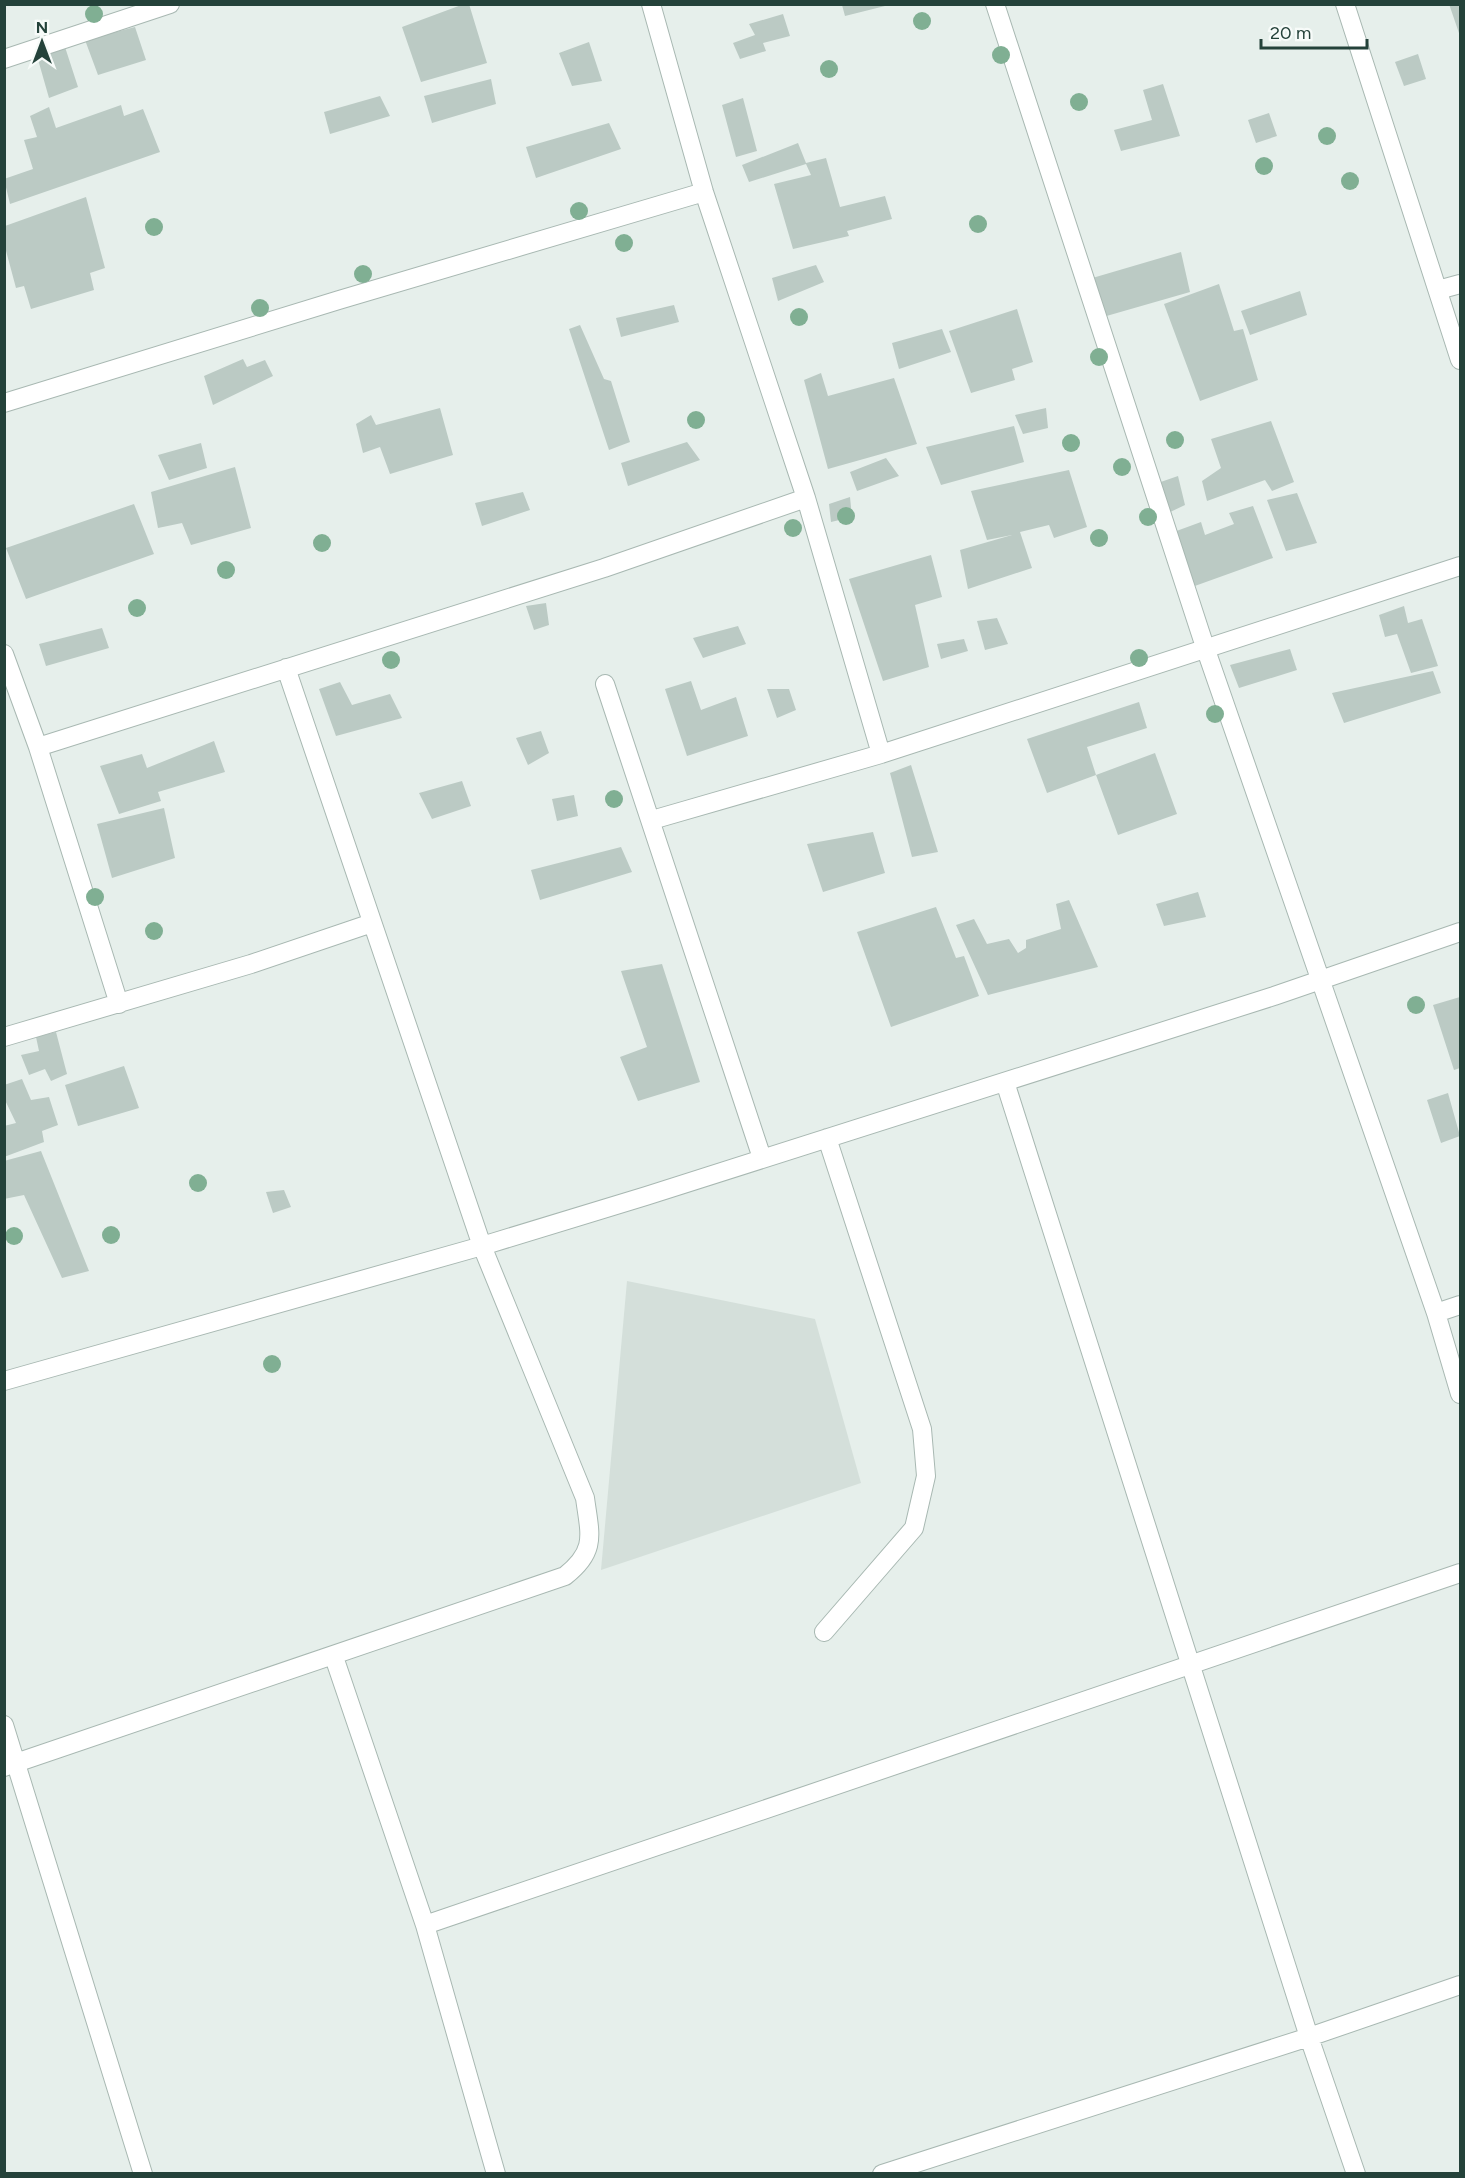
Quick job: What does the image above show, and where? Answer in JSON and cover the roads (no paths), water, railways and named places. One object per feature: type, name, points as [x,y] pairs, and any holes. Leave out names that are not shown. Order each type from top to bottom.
[{"type":"street","points":[[4,58],[170,4]]},
{"type":"street","points":[[651,4],[704,192],[806,498],[881,754]]},
{"type":"street","points":[[995,4],[1206,650],[1436,1313],[1461,1394]]},
{"type":"street","points":[[1345,4],[1461,360]]},
{"type":"street","points":[[4,404],[339,300],[704,192]]},
{"type":"street","points":[[1438,290],[1461,284]]},
{"type":"street","points":[[38,747],[604,568],[806,498]]},
{"type":"street","points":[[652,820],[881,754],[1461,566]]},
{"type":"street","points":[[4,654],[38,747],[119,1004]]},
{"type":"street","points":[[10,1765],[334,1657],[566,1576],[583,1562],[590,1533],[585,1498],[483,1246],[286,668]]},
{"type":"street","points":[[605,684],[652,820],[762,1158]]},
{"type":"street","points":[[4,1037],[119,1004],[372,923]]},
{"type":"street","points":[[4,1381],[483,1246],[1005,1082],[1461,932]]},
{"type":"street","points":[[1005,1082],[1309,2037],[1356,2174]]},
{"type":"street","points":[[824,1632],[914,1528],[926,1476],[922,1429],[827,1138]]},
{"type":"street","points":[[1436,1313],[1461,1305]]},
{"type":"street","points":[[425,1924],[1461,1573]]},
{"type":"street","points":[[334,1657],[425,1924],[496,2174]]},
{"type":"street","points":[[4,1725],[10,1765],[143,2174]]},
{"type":"street","points":[[882,2174],[1309,2037],[1461,1985]]}]
